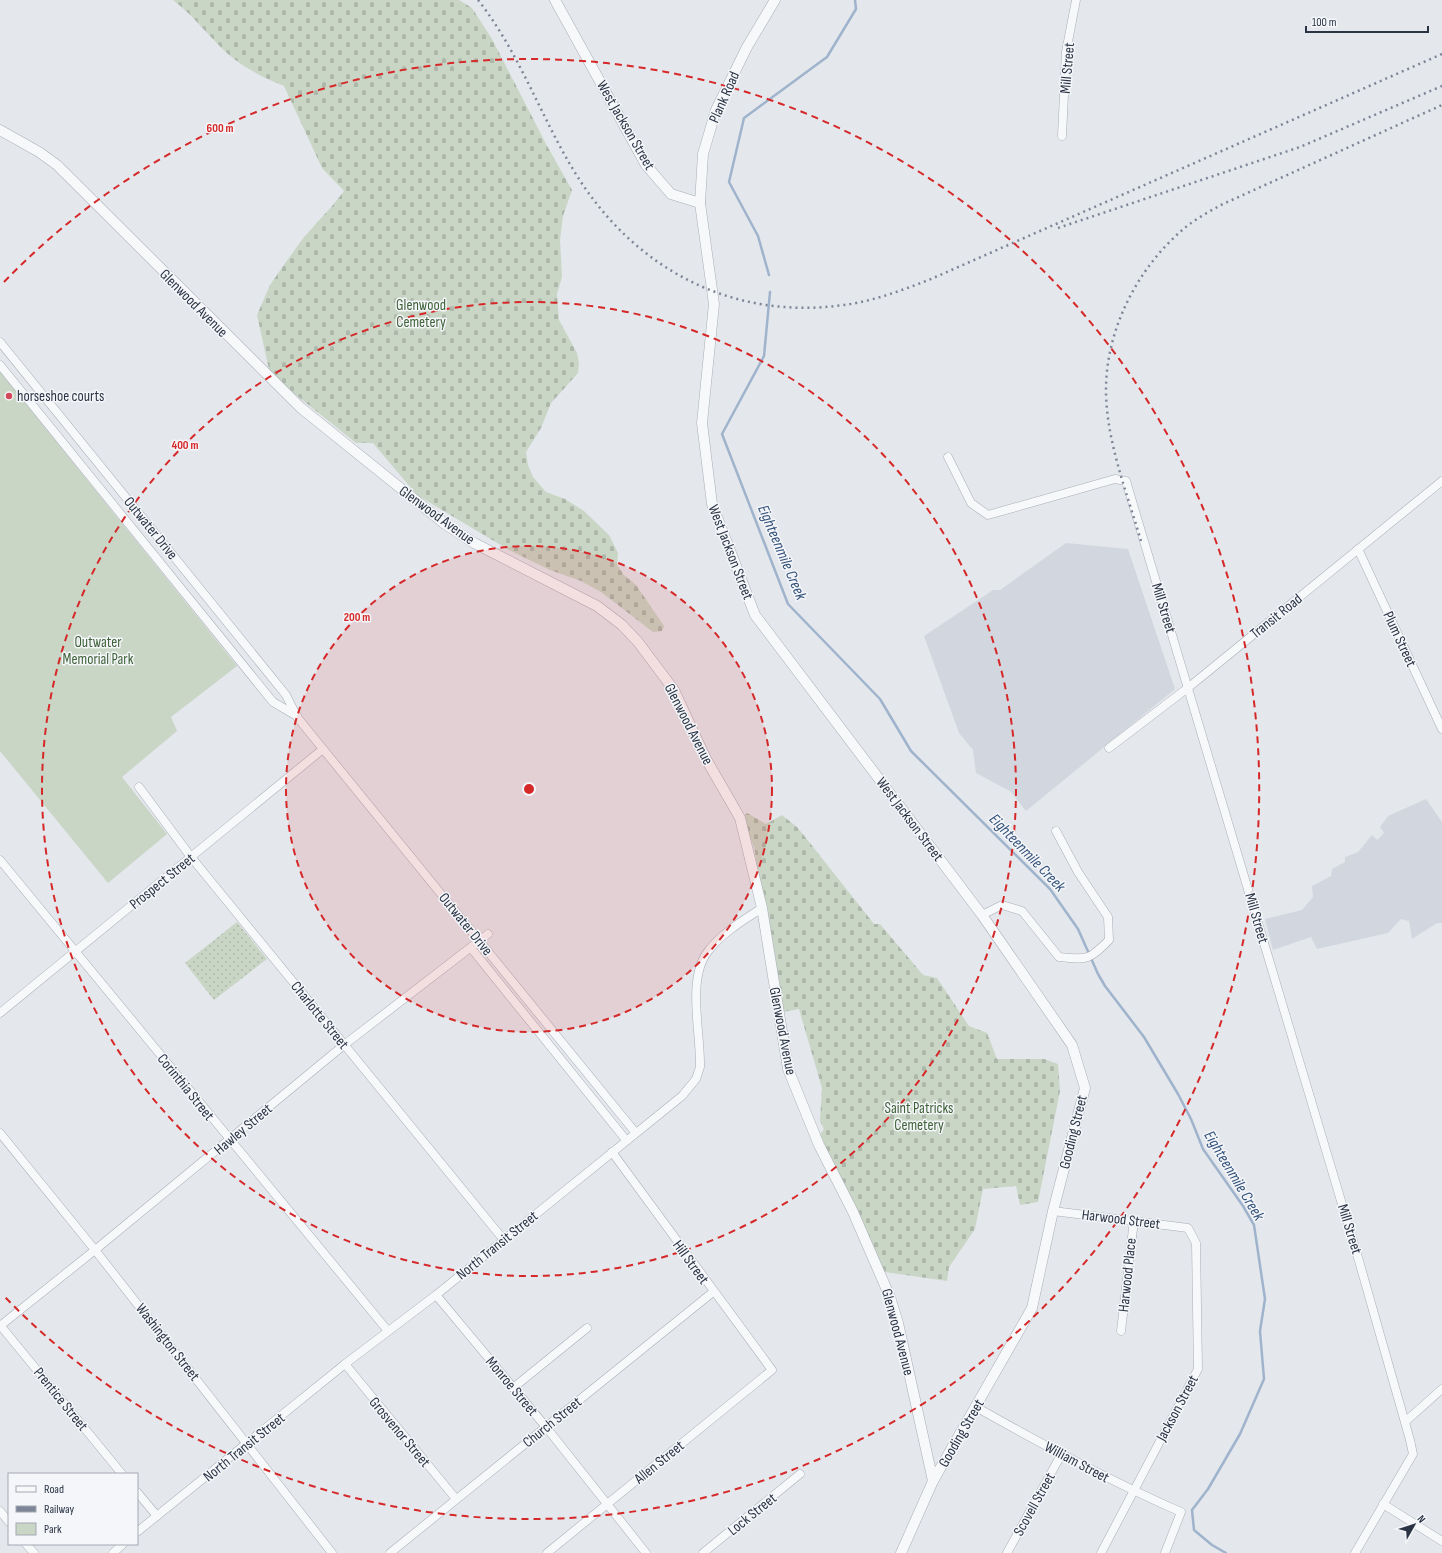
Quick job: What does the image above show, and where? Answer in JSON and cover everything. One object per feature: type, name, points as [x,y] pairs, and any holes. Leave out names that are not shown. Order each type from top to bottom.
[{"type":"street","name":"West Jackson Street","points":[[555,0],[646,165],[671,194],[700,203],[714,304],[702,422],[712,504],[755,615],[982,916]]},
{"type":"street","name":"Plank Road","points":[[700,203],[703,154],[716,110],[747,47],[775,0]]},
{"type":"street","name":"Mill Street","points":[[1062,136],[1066,52],[1076,0]]},
{"type":"street","name":"Glenwood Avenue","points":[[0,130],[39,152],[57,165],[290,399],[445,524],[474,543],[597,606],[622,625],[638,642],[674,690],[703,762],[740,818],[762,908],[788,1069],[819,1145],[853,1212],[890,1297],[898,1323],[933,1481]]},
{"type":"street","name":"Outwater Drive","points":[[0,342],[286,695],[297,717],[635,1132]]},
{"type":"street","name":"Outwater Drive","points":[[0,365],[273,702],[297,717]]},
{"type":"street","name":"Mill Street","points":[[948,457],[971,503],[988,515],[1115,479],[1126,481],[1189,687],[1406,1420],[1413,1454],[1355,1553]]},
{"type":"street","name":"Transit Road","points":[[1109,748],[1189,687],[1442,481]]},
{"type":"street","name":"Plum Street","points":[[1358,549],[1442,729]]},
{"type":"street","name":"Prospect Street","points":[[0,1013],[323,749]]},
{"type":"street","name":"Charlotte Street","points":[[139,787],[192,857],[503,1239]]},
{"type":"street","points":[[982,916],[1002,905],[1022,911],[1059,957],[1082,960],[1094,955],[1109,940],[1108,917],[1078,872],[1056,831]]},
{"type":"street","name":"Corinthia Street","points":[[0,860],[388,1331]]},
{"type":"street","name":"North Transit Street","points":[[138,1531],[248,1444],[345,1364],[436,1295],[635,1132],[682,1096],[692,1086],[699,1072],[700,1059],[697,986],[702,960],[716,942],[762,908]]},
{"type":"street","name":"Gooding Street","points":[[901,1553],[933,1481],[1032,1308],[1053,1211],[1085,1088],[1072,1045],[982,916]]},
{"type":"street","name":"Hawley Street","points":[[0,1325],[95,1250],[344,1045],[488,934]]},
{"type":"street","name":"Outwater Drive","points":[[471,948],[626,1140]]},
{"type":"street","name":"Washington Street","points":[[0,1133],[95,1250],[332,1553]]},
{"type":"street","name":"Hill Street","points":[[612,1152],[713,1292],[772,1370]]},
{"type":"street","name":"Harwood Street","points":[[1053,1211],[1188,1228]]},
{"type":"street","name":"Harwood Place","points":[[1121,1331],[1134,1220]]},
{"type":"street","name":"Jackson Street","points":[[1101,1553],[1198,1368],[1196,1243],[1188,1228]]},
{"type":"street","name":"Church Street","points":[[390,1553],[713,1292]]},
{"type":"street","name":"Monroe Street","points":[[436,1295],[546,1427],[646,1553]]},
{"type":"street","name":"Prentice Street","points":[[0,1325],[121,1473]]},
{"type":"street","points":[[513,1388],[587,1328]]},
{"type":"street","name":"Grosvenor Street","points":[[345,1364],[456,1499]]},
{"type":"street","name":"Allen Street","points":[[546,1553],[772,1370]]},
{"type":"street","points":[[1406,1420],[1442,1390]]},
{"type":"street","name":"William Street","points":[[976,1407],[1061,1455],[1134,1492],[1181,1512],[1165,1553]]},
{"type":"street","name":"Scovell Street","points":[[1007,1553],[1061,1455]]},
{"type":"street","name":"Lock Street","points":[[703,1553],[800,1474]]},
{"type":"street","points":[[138,1493],[156,1516]]},
{"type":"street","points":[[1383,1504],[1442,1541]]},
{"type":"street","points":[[0,1511],[8,1521]]},
{"type":"street","points":[[27,1545],[34,1553]]},
{"type":"street","points":[[113,1553],[122,1545]]},
{"type":"shaded area","points":[[1066,543],[1128,549],[1175,689],[1026,811],[1010,791],[976,773],[973,750],[959,733],[924,636],[993,590],[1000,590]]},
{"type":"shaded area","points":[[1426,799],[1442,822],[1442,923],[1437,923],[1412,939],[1409,921],[1401,919],[1388,933],[1317,949],[1311,937],[1273,950],[1265,919],[1302,910],[1313,897],[1312,886],[1331,876],[1332,869],[1345,862],[1345,857],[1358,852],[1372,835],[1377,840],[1384,833],[1380,827],[1388,816]]},
{"type":"green space","name":"Glenwood Cemetery","points":[[173,0],[459,0],[472,8],[492,39],[546,144],[572,190],[563,216],[560,240],[562,277],[557,294],[559,320],[577,353],[579,363],[578,373],[551,403],[541,428],[526,452],[528,465],[533,477],[546,492],[565,499],[584,511],[609,535],[618,553],[617,565],[624,575],[636,585],[664,626],[662,631],[653,632],[601,592],[581,581],[550,570],[509,550],[417,495],[373,443],[356,443],[270,374],[257,315],[270,285],[286,262],[304,237],[344,191],[322,168],[284,86],[254,72],[234,59]]},
{"type":"green space","name":"Outwater Memorial Park","points":[[0,372],[237,666],[171,717],[177,731],[122,777],[167,834],[108,883],[0,751]]},
{"type":"green space","name":"Saint Patricks Cemetery","points":[[747,813],[766,824],[782,815],[798,828],[874,924],[880,924],[923,975],[937,978],[969,1026],[987,1033],[997,1059],[1044,1059],[1058,1064],[1060,1091],[1038,1202],[1020,1205],[1016,1186],[983,1189],[975,1229],[949,1267],[947,1281],[885,1272],[819,1136],[824,1129],[820,1121],[822,1088],[799,1009],[783,1012],[754,847],[742,818]]},
{"type":"green space","points":[[237,922],[267,959],[214,1000],[185,963]]},
{"type":"waterway","name":"Eighteenmile Creek","points":[[769,275],[758,236],[729,182],[744,118],[827,57],[856,9],[855,0]]},
{"type":"waterway","name":"Eighteenmile Creek","points":[[770,292],[764,356],[722,434],[788,604],[880,699],[911,751],[1050,889],[1078,929],[1105,986],[1144,1037],[1178,1094],[1191,1119],[1203,1149],[1243,1206],[1254,1225],[1265,1299],[1260,1331],[1264,1379],[1240,1434],[1208,1489],[1192,1510],[1194,1530],[1212,1545],[1226,1553]]},
{"type":"railway","points":[[478,0],[506,41],[550,128],[574,171],[598,205],[625,235],[655,260],[688,280],[724,295],[762,304],[802,308],[844,305],[866,301],[931,279],[1442,54]]},
{"type":"railway","points":[[1058,228],[1300,147],[1442,86]]},
{"type":"railway","points":[[1141,541],[1114,449],[1107,412],[1106,393],[1107,370],[1117,326],[1126,305],[1149,266],[1180,232],[1200,217],[1217,207],[1442,105]]},
{"type":"place","name":"horseshoe courts","points":[[9,396]]}]
